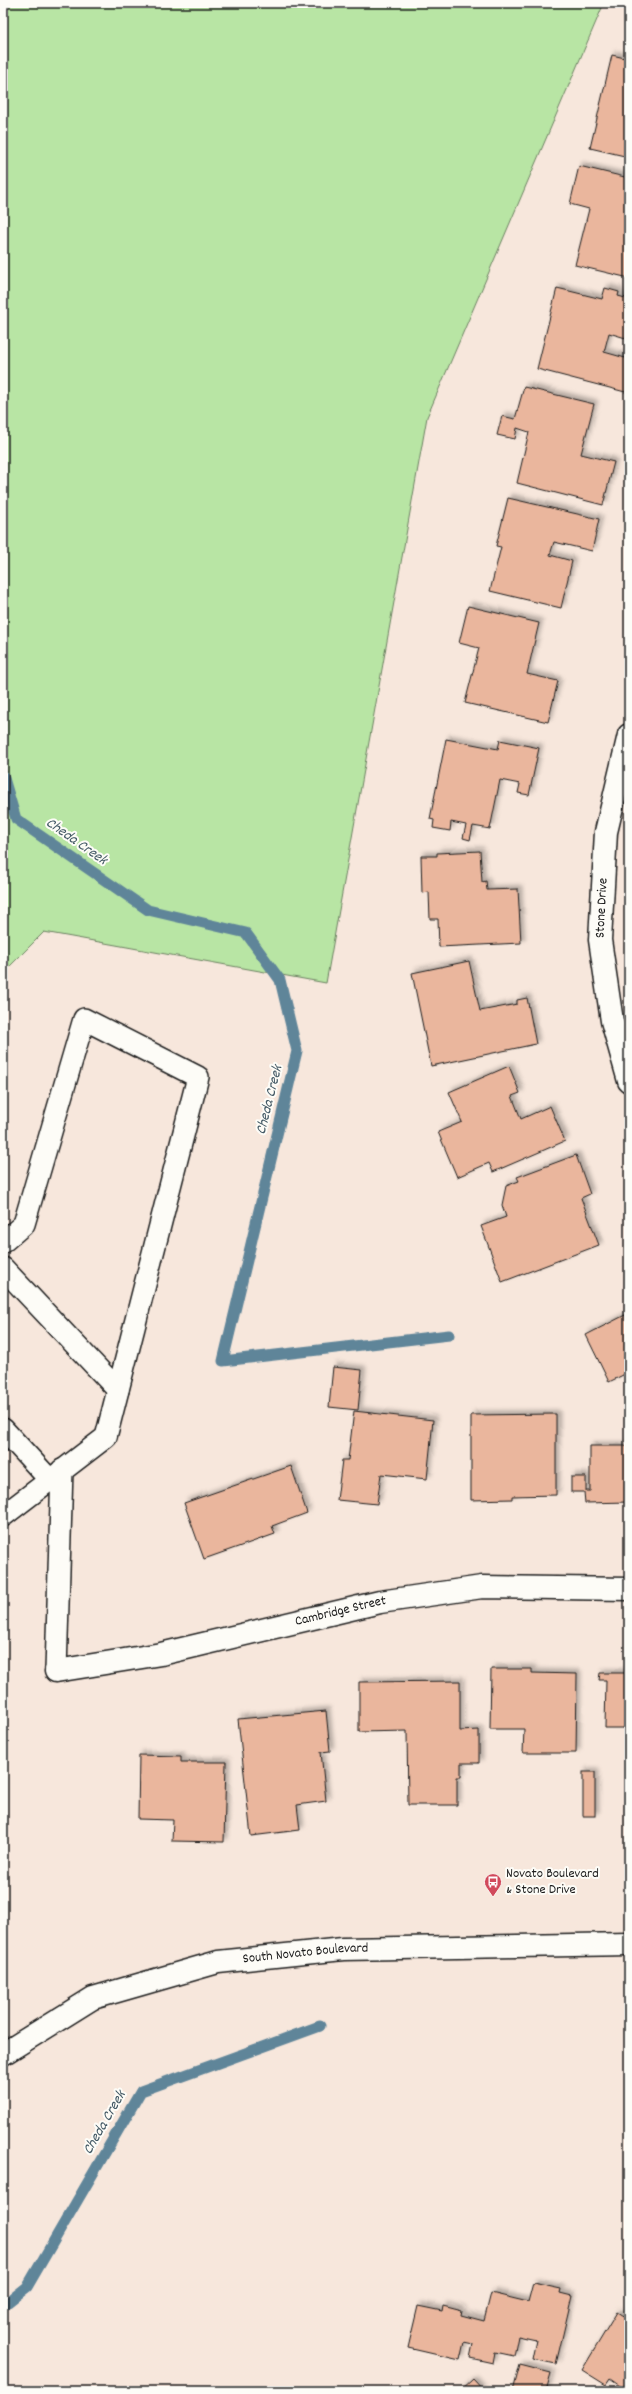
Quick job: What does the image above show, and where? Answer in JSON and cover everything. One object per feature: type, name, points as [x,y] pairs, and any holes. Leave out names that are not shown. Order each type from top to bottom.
[{"type":"street","name":"Stone Drive","points":[[629,735],[606,832],[600,940],[620,1020],[629,1081]]},
{"type":"street","name":"Cambridge Street","points":[[56,1671],[161,1654],[380,1602],[482,1587],[629,1589]]},
{"type":"street","name":"South Novato Boulevard","points":[[3,2054],[93,1998],[218,1962],[343,1949],[629,1944]]},
{"type":"lane","points":[[3,1242],[24,1224],[84,1019],[198,1077],[106,1437],[3,1516]]},
{"type":"lane","points":[[3,1268],[118,1390]]},
{"type":"lane","points":[[3,1429],[56,1475],[56,1671]]},
{"type":"green space","points":[[3,3],[604,3],[427,417],[326,983],[44,932],[3,973]]},
{"type":"building","points":[[612,55],[629,59],[629,157],[590,148]]},
{"type":"building","points":[[579,166],[629,178],[629,278],[575,265],[589,209],[570,204]]},
{"type":"building","points":[[557,288],[602,299],[605,288],[619,292],[618,296],[629,299],[629,339],[609,333],[604,352],[629,359],[629,393],[537,369]]},
{"type":"building","points":[[524,387],[594,404],[581,454],[614,462],[603,505],[517,483],[529,432],[517,428],[515,439],[497,435],[502,416],[515,419]]},
{"type":"building","points":[[508,498],[599,519],[592,551],[554,542],[550,555],[572,561],[561,608],[490,591],[501,547],[496,546]]},
{"type":"building","points":[[468,606],[539,623],[527,674],[558,681],[548,722],[465,703],[479,648],[459,643]]},
{"type":"building","points":[[446,739],[498,749],[500,740],[539,748],[529,795],[518,793],[520,784],[500,780],[490,829],[473,826],[470,840],[463,838],[466,825],[451,822],[450,831],[433,828],[434,820],[430,819]]},
{"type":"building","points":[[480,851],[482,882],[486,881],[487,890],[518,889],[521,943],[439,947],[438,919],[430,919],[429,892],[422,893],[421,856],[437,856],[437,853]]},
{"type":"building","points":[[469,961],[480,1011],[517,1004],[517,1000],[527,998],[536,1044],[431,1066],[412,973]]},
{"type":"building","points":[[509,1066],[520,1093],[512,1096],[521,1119],[550,1106],[565,1141],[493,1172],[489,1163],[457,1177],[438,1132],[462,1122],[449,1092]]},
{"type":"building","points":[[576,1155],[590,1194],[581,1198],[599,1245],[502,1282],[481,1226],[506,1217],[502,1205],[506,1186],[519,1181],[517,1177]]},
{"type":"building","points":[[629,1313],[629,1372],[609,1382],[586,1335]]},
{"type":"building","points":[[333,1367],[362,1370],[358,1410],[329,1407]]},
{"type":"building","points":[[354,1411],[433,1420],[427,1479],[381,1474],[377,1504],[337,1500],[342,1460],[348,1460]]},
{"type":"building","points":[[556,1414],[556,1495],[512,1496],[512,1499],[471,1500],[471,1415]]},
{"type":"building","points":[[590,1446],[629,1446],[629,1502],[585,1503],[584,1492],[571,1492],[571,1477],[586,1477],[586,1491],[590,1491]]},
{"type":"building","points":[[291,1466],[307,1513],[272,1526],[275,1534],[204,1559],[184,1503]]},
{"type":"building","points":[[491,1669],[532,1669],[532,1673],[577,1674],[576,1753],[523,1753],[524,1729],[490,1729]]},
{"type":"building","points":[[600,1673],[629,1673],[629,1728],[605,1728],[606,1680],[599,1680]]},
{"type":"building","points":[[460,1681],[460,1731],[479,1730],[479,1763],[461,1763],[461,1777],[457,1777],[457,1805],[408,1805],[407,1731],[359,1732],[359,1682]]},
{"type":"building","points":[[326,1711],[330,1751],[321,1752],[326,1801],[297,1805],[300,1830],[251,1836],[238,1719]]},
{"type":"building","points":[[139,1755],[181,1756],[181,1762],[226,1762],[224,1842],[172,1841],[173,1820],[138,1819]]},
{"type":"building","points":[[583,1772],[595,1772],[595,1816],[583,1816]]},
{"type":"building","points":[[533,2283],[561,2289],[560,2293],[572,2296],[556,2364],[532,2359],[536,2340],[518,2336],[514,2356],[495,2352],[493,2363],[470,2358],[473,2344],[464,2342],[460,2360],[408,2348],[418,2306],[442,2311],[443,2305],[462,2310],[461,2315],[484,2321],[491,2293],[528,2302]]},
{"type":"building","points":[[617,2312],[628,2319],[629,2317],[629,2391],[617,2391],[620,2386],[610,2379],[606,2385],[582,2370]]},
{"type":"building","points":[[520,2365],[551,2373],[546,2391],[513,2391]]},
{"type":"building","points":[[473,2379],[484,2391],[460,2391]]},
{"type":"waterway","name":"Cheda Creek","points":[[3,775],[16,819],[148,910],[246,933],[280,980],[297,1051],[223,1361],[449,1335]]},
{"type":"waterway","name":"Cheda Creek","points":[[3,2306],[27,2287],[141,2091],[320,2026]]},
{"type":"place","name":"Novato Boulevard & Stone Drive","points":[[493,1897]]}]
